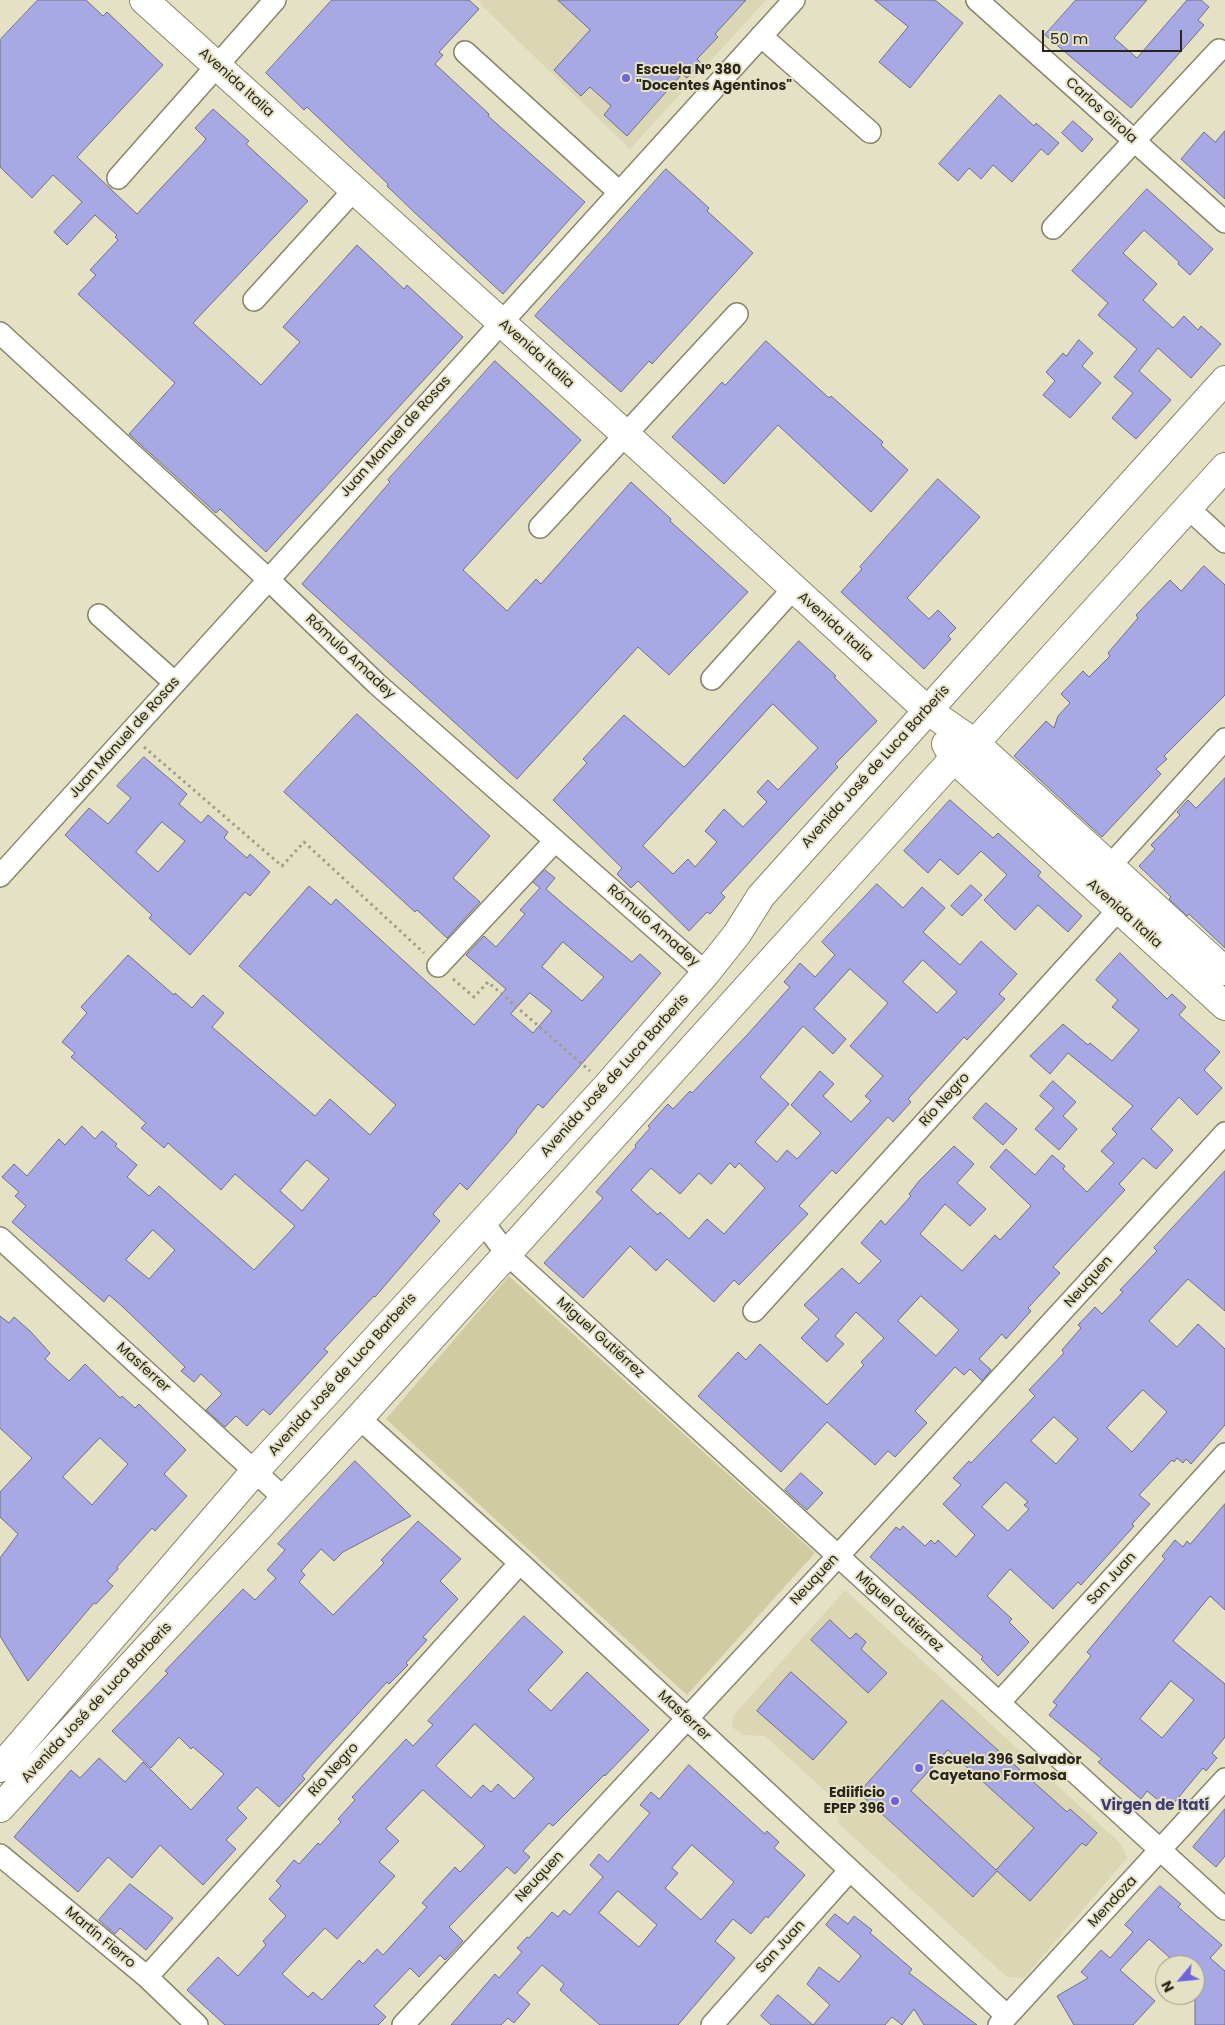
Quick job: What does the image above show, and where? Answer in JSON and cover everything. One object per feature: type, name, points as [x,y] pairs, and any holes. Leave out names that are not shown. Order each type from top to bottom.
[{"type":"main road","name":"Avenida Italia","points":[[144,0],[626,434],[927,710],[975,743],[1101,876],[1127,900],[1225,1006]]},
{"type":"main road","name":"Avenida José de Luca Barberis","points":[[0,1768],[255,1472],[607,1086],[706,973],[737,934],[760,896],[1225,380]]},
{"type":"main road","name":"Avenida José de Luca Barberis","points":[[0,1808],[359,1418],[954,759],[975,743],[1225,467]]},
{"type":"main road","name":"Avenida Italia","points":[[927,710],[954,759],[1101,876]]},
{"type":"main road","name":"Avenida Italia","points":[[1127,900],[1225,971]]},
{"type":"street","points":[[118,178],[275,0]]},
{"type":"street","name":"Juan Manuel de Rosas","points":[[0,876],[794,0]]},
{"type":"street","name":"Carlos Girola","points":[[977,0],[1225,222]]},
{"type":"street","points":[[761,36],[870,132]]},
{"type":"street","points":[[1053,228],[1133,140],[1219,50]]},
{"type":"street","points":[[465,52],[619,192]]},
{"type":"street","points":[[254,300],[354,190]]},
{"type":"street","points":[[540,527],[737,314]]},
{"type":"street","name":"Rómulo Amadey","points":[[0,333],[268,579],[377,684],[706,973]]},
{"type":"street","points":[[1188,508],[1225,542]]},
{"type":"street","points":[[712,679],[793,589]]},
{"type":"street","points":[[99,615],[174,682]]},
{"type":"street","points":[[1101,876],[1225,739]]},
{"type":"street","points":[[438,966],[555,841]]},
{"type":"street","name":"Río Negro","points":[[754,1311],[1127,900]]},
{"type":"street","name":"Neuquen","points":[[403,2025],[838,1556],[1225,1133]]},
{"type":"street","name":"Miguel Gutiérrez","points":[[483,1222],[506,1253],[1225,1910]]},
{"type":"street","name":"Masferrer","points":[[0,1238],[285,1499]]},
{"type":"street","name":"Masferrer","points":[[359,1418],[520,1563],[850,1870],[1003,2020]]},
{"type":"street","name":"San Juan","points":[[999,1703],[1225,1454]]},
{"type":"street","name":"Río Negro","points":[[147,1976],[520,1563]]},
{"type":"street","name":"Mendoza","points":[[1003,2020],[1225,1779]]},
{"type":"street","name":"Martín Fierro","points":[[0,1855],[147,1976],[197,2025]]},
{"type":"street","name":"San Juan","points":[[712,2025],[850,1870]]},
{"type":"path","points":[[128,733],[282,866],[304,842],[474,997],[488,982],[607,1086]]},
{"type":"shaded area","name":"Escuela N° 380 \"Docentes Agentinos\"","points":[[479,0],[766,0],[630,149],[482,6]]},
{"type":"shaded area","points":[[509,1276],[815,1553],[687,1695],[386,1419]]},
{"type":"shaded area","name":"Escuela 396 Salvador Cayetano Formosa","points":[[845,1590],[1121,1844],[1127,1858],[1024,1978],[1007,1977],[838,1823],[835,1800],[765,1736],[743,1735],[732,1727],[733,1716]]},
{"type":"building","points":[[38,0],[86,0],[103,16],[107,12],[163,65],[77,157],[137,214],[206,139],[195,128],[213,109],[249,141],[246,144],[308,201],[193,323],[261,385],[300,342],[283,327],[357,245],[404,289],[407,285],[463,337],[266,552],[220,509],[216,513],[129,434],[175,383],[78,294],[96,275],[90,270],[118,240],[115,237],[117,235],[95,215],[67,245],[54,232],[82,202],[53,175],[32,198],[0,167],[0,40]]},
{"type":"building","points":[[332,0],[469,0],[479,9],[439,52],[443,55],[435,64],[489,114],[488,116],[585,202],[503,294],[415,213],[387,186],[388,184],[307,107],[304,110],[266,73]]},
{"type":"building","name":"Escuela N° 380 \"Docentes Agentinos\"","points":[[558,0],[746,0],[715,34],[718,37],[697,59],[701,63],[687,78],[682,74],[627,136],[604,115],[611,106],[590,87],[581,96],[554,70],[590,30]]},
{"type":"building","points":[[875,0],[935,0],[963,23],[910,88],[879,62],[908,27]]},
{"type":"building","points":[[1076,0],[1147,0],[1114,38],[1137,58],[1187,0],[1201,0],[1209,7],[1198,20],[1204,25],[1131,108],[1045,35]]},
{"type":"building","points":[[1000,95],[1034,126],[1036,123],[1059,143],[1048,155],[1041,149],[1012,182],[993,165],[981,179],[969,168],[958,181],[939,164]]},
{"type":"building","points":[[1073,121],[1093,139],[1082,152],[1062,133]]},
{"type":"building","points":[[1225,131],[1225,199],[1181,159],[1204,132],[1215,142]]},
{"type":"building","points":[[666,169],[709,208],[707,211],[753,253],[652,364],[649,361],[621,392],[535,316]]},
{"type":"building","points":[[1147,189],[1213,249],[1190,275],[1178,264],[1179,262],[1144,230],[1123,253],[1157,284],[1143,300],[1173,328],[1184,316],[1198,330],[1201,326],[1221,344],[1191,378],[1158,348],[1139,371],[1171,400],[1136,439],[1112,418],[1133,393],[1114,377],[1137,349],[1098,315],[1108,303],[1072,271]]},
{"type":"building","points":[[1079,340],[1093,353],[1082,366],[1101,383],[1070,418],[1043,395],[1055,381],[1046,372],[1063,353],[1066,356]]},
{"type":"building","points":[[766,341],[829,398],[831,396],[883,442],[881,445],[908,470],[871,512],[778,425],[724,484],[672,437],[722,382],[725,385]]},
{"type":"building","points":[[495,361],[581,440],[463,570],[507,611],[536,579],[541,584],[631,482],[671,519],[670,521],[748,592],[669,675],[638,647],[517,779],[302,584],[390,482],[388,480]]},
{"type":"building","points":[[938,479],[980,517],[907,598],[929,619],[938,610],[956,628],[948,636],[951,639],[924,669],[841,592],[862,569],[860,567]]},
{"type":"building","points":[[1204,566],[1225,585],[1225,695],[1164,756],[1167,759],[1156,769],[1161,774],[1102,837],[1014,756],[1046,721],[1054,728],[1058,716],[1070,703],[1061,694],[1083,671],[1089,677],[1110,656],[1108,653],[1138,618],[1136,615],[1170,580],[1181,591]]},
{"type":"building","points":[[799,641],[836,676],[834,677],[877,721],[835,764],[838,767],[721,893],[725,897],[710,914],[707,912],[689,931],[638,881],[631,888],[617,874],[622,868],[553,800],[587,763],[583,759],[624,715],[684,767]],"holes":[[[773,704],[818,748],[778,790],[768,780],[757,792],[767,802],[743,827],[724,809],[705,831],[717,842],[695,867],[688,859],[673,874],[643,846]]]},
{"type":"building","points":[[357,714],[490,836],[453,878],[480,902],[447,938],[417,910],[415,912],[284,792]]},
{"type":"building","points":[[144,757],[187,794],[179,804],[201,823],[208,815],[228,832],[224,838],[247,858],[250,854],[270,872],[250,896],[245,892],[190,955],[149,918],[152,915],[65,835],[89,808],[108,824],[131,798],[117,786]],"holes":[[[162,822],[185,841],[158,872],[136,852]]]},
{"type":"building","points":[[1225,778],[1225,948],[1189,914],[1187,916],[1169,899],[1171,897],[1139,866],[1155,849],[1151,845],[1180,815],[1177,812],[1188,800],[1196,808]]},
{"type":"building","points":[[950,800],[993,838],[998,833],[1041,872],[1038,876],[1082,916],[1068,932],[1038,905],[1015,930],[1001,917],[984,900],[1007,875],[981,851],[958,875],[940,859],[928,873],[904,851]]},
{"type":"building","points":[[545,870],[555,878],[546,889],[632,962],[640,954],[661,973],[543,1108],[538,1104],[517,1132],[467,1190],[460,1183],[433,1214],[440,1221],[375,1297],[324,1349],[328,1352],[270,1415],[263,1409],[247,1426],[236,1416],[225,1427],[206,1410],[222,1394],[201,1374],[194,1382],[181,1371],[185,1367],[123,1307],[109,1295],[104,1302],[12,1222],[26,1206],[15,1196],[19,1192],[2,1177],[14,1164],[27,1176],[59,1139],[65,1145],[82,1126],[95,1139],[102,1131],[117,1144],[115,1146],[137,1165],[127,1177],[149,1196],[159,1186],[254,1270],[295,1226],[235,1174],[221,1190],[168,1143],[164,1148],[141,1128],[146,1123],[71,1057],[75,1053],[62,1042],[87,1013],[81,1007],[128,955],[192,1008],[203,995],[224,1013],[212,1027],[315,1116],[330,1099],[370,1135],[396,1105],[239,966],[309,886],[331,905],[336,899],[474,1025],[506,989],[466,955],[484,936],[496,947],[525,914],[520,910],[540,888],[533,882]],"holes":[[[563,942],[604,977],[582,1001],[542,967]],[[530,993],[552,1011],[533,1033],[511,1014]],[[307,1160],[329,1179],[302,1211],[280,1191]],[[153,1230],[175,1250],[149,1279],[126,1260]]]},
{"type":"building","points":[[877,884],[903,908],[922,887],[945,908],[923,932],[960,965],[981,941],[1017,974],[999,994],[1005,999],[967,1040],[964,1037],[908,1099],[911,1102],[893,1122],[888,1117],[836,1174],[832,1170],[799,1206],[808,1214],[739,1285],[734,1280],[714,1302],[667,1259],[656,1271],[630,1246],[583,1298],[544,1263],[603,1198],[596,1192],[636,1147],[635,1145],[650,1128],[648,1126],[668,1104],[673,1109],[690,1091],[692,1093],[748,1034],[790,987],[784,982],[800,963],[815,977],[835,955],[822,942]],"holes":[[[923,960],[957,992],[937,1013],[903,982]],[[850,969],[888,1003],[850,1046],[883,1076],[865,1096],[871,1101],[851,1122],[823,1096],[834,1084],[820,1071],[791,1105],[821,1133],[797,1159],[787,1150],[777,1162],[755,1142],[789,1104],[760,1077],[803,1026],[833,1054],[846,1039],[814,1009]],[[730,1163],[735,1168],[739,1163],[765,1188],[724,1234],[707,1219],[689,1239],[660,1212],[658,1215],[631,1190],[651,1168],[680,1194],[699,1173],[711,1184]]]},
{"type":"building","points":[[971,885],[982,895],[962,916],[951,906]]},
{"type":"building","points":[[1120,953],[1167,999],[1172,994],[1186,1007],[1179,1015],[1220,1052],[1204,1070],[1222,1088],[1197,1115],[1179,1097],[1151,1129],[1173,1150],[1156,1169],[1143,1158],[1119,1184],[1125,1190],[1053,1267],[1060,1273],[1028,1308],[1031,1311],[1006,1339],[1002,1334],[979,1359],[991,1370],[982,1381],[970,1369],[964,1375],[955,1367],[915,1411],[927,1423],[895,1457],[888,1451],[875,1465],[827,1422],[781,1472],[698,1396],[738,1352],[746,1360],[760,1344],[827,1405],[864,1365],[861,1362],[884,1338],[856,1312],[835,1336],[844,1344],[827,1362],[801,1338],[819,1319],[804,1305],[842,1268],[859,1284],[881,1261],[861,1243],[881,1220],[885,1225],[911,1196],[909,1194],[919,1181],[954,1146],[974,1164],[957,1183],[986,1209],[970,1226],[945,1204],[920,1234],[962,1271],[995,1235],[1000,1240],[1031,1206],[990,1167],[1006,1149],[1035,1175],[1052,1155],[1065,1166],[1063,1169],[1087,1192],[1114,1163],[1101,1151],[1117,1134],[1112,1129],[1133,1106],[1068,1053],[1050,1074],[1030,1056],[1063,1024],[1088,1045],[1090,1043],[1112,1061],[1139,1030],[1112,1007],[1118,1000],[1096,980]],"holes":[[[921,1296],[959,1330],[936,1356],[898,1321]]]},
{"type":"building","points":[[1053,1081],[1076,1102],[1063,1116],[1077,1129],[1059,1150],[1035,1129],[1054,1108],[1040,1096]]},
{"type":"building","points":[[986,1103],[1017,1129],[1003,1145],[973,1118]]},
{"type":"building","points":[[1225,1171],[1225,1311],[1188,1279],[1149,1321],[1177,1347],[1198,1324],[1225,1349],[1225,1425],[1191,1464],[1186,1459],[1183,1463],[1177,1458],[1174,1462],[1172,1460],[1139,1495],[1150,1504],[1132,1524],[1134,1526],[1081,1585],[1078,1582],[1053,1609],[1010,1569],[987,1596],[1012,1619],[1009,1622],[1029,1642],[998,1676],[981,1659],[983,1657],[870,1557],[896,1527],[900,1530],[903,1526],[925,1546],[931,1540],[935,1544],[938,1540],[956,1557],[975,1535],[943,1504],[961,1485],[953,1478],[969,1461],[971,1463],[1035,1396],[1029,1390],[1064,1353],[1062,1350],[1081,1328],[1078,1325],[1095,1307],[1102,1314],[1123,1292],[1120,1290],[1157,1251],[1154,1248]],"holes":[[[1143,1390],[1167,1412],[1132,1452],[1107,1428]],[[1054,1417],[1078,1439],[1056,1464],[1031,1441]],[[1006,1482],[1028,1502],[1024,1505],[1029,1509],[1008,1531],[982,1507]]]},
{"type":"building","points":[[0,1316],[9,1323],[14,1317],[30,1331],[50,1353],[45,1359],[69,1381],[85,1364],[120,1398],[122,1396],[135,1408],[139,1404],[186,1450],[164,1474],[187,1496],[155,1531],[152,1528],[117,1567],[118,1569],[107,1581],[113,1586],[96,1604],[94,1603],[28,1681],[0,1636],[0,1558],[18,1534],[0,1517],[0,1492],[32,1458],[0,1428]],"holes":[[[100,1438],[128,1464],[92,1505],[63,1477]]]},
{"type":"building","points":[[355,1461],[411,1516],[343,1552],[334,1561],[321,1549],[301,1571],[305,1575],[299,1582],[333,1615],[384,1563],[381,1560],[418,1521],[461,1559],[440,1581],[458,1599],[423,1637],[427,1640],[406,1663],[408,1665],[389,1684],[387,1682],[312,1764],[302,1776],[305,1779],[279,1807],[257,1787],[237,1808],[247,1818],[226,1840],[236,1849],[203,1885],[160,1845],[132,1878],[108,1857],[78,1892],[14,1837],[71,1770],[80,1778],[99,1758],[125,1782],[143,1762],[191,1810],[224,1774],[193,1747],[191,1749],[179,1737],[151,1768],[112,1731],[168,1673],[165,1671],[243,1589],[255,1600],[276,1578],[267,1570],[285,1550],[278,1544]]},
{"type":"building","points":[[801,1473],[823,1493],[807,1510],[785,1490]]},
{"type":"building","points":[[1225,1504],[1225,1610],[1210,1596],[1173,1641],[1225,1684],[1225,1737],[1212,1753],[1217,1758],[1206,1771],[1203,1768],[1169,1809],[1147,1791],[1141,1799],[1098,1762],[1102,1759],[1049,1715],[1057,1705],[1053,1702],[1091,1656],[1087,1652],[1165,1559],[1162,1556],[1175,1540],[1183,1547],[1187,1541],[1190,1544]],"holes":[[[1171,1681],[1194,1700],[1162,1738],[1140,1719]]]},
{"type":"building","points":[[524,1616],[563,1652],[528,1690],[551,1711],[587,1672],[649,1730],[553,1826],[549,1823],[523,1851],[530,1857],[515,1874],[507,1867],[449,1927],[463,1941],[445,1960],[440,1955],[419,1977],[410,1968],[374,2006],[386,2017],[378,2025],[225,2025],[187,1990],[218,1957],[238,1976],[266,1945],[263,1941],[286,1916],[269,1899],[281,1886],[276,1881],[294,1860],[299,1864],[318,1843],[320,1845],[341,1822],[338,1819],[355,1800],[352,1797],[406,1739],[413,1746],[433,1725],[428,1721]],"holes":[[[475,1724],[534,1778],[514,1799],[498,1784],[491,1792],[483,1785],[471,1798],[436,1766]],[[423,1790],[485,1846],[460,1872],[455,1867],[422,1903],[427,1907],[383,1955],[377,1949],[363,1964],[359,1960],[322,2000],[313,1992],[308,1997],[282,1974],[325,1928],[337,1939],[395,1876],[379,1862],[399,1841],[386,1829]]]},
{"type":"building","points":[[830,1620],[850,1639],[856,1633],[866,1642],[861,1649],[887,1673],[868,1693],[811,1640]]},
{"type":"building","points":[[791,1672],[847,1722],[813,1760],[757,1711]]},
{"type":"building","name":"Ediificio EPEP 396","points":[[942,1700],[1067,1812],[1070,1809],[1097,1833],[1086,1846],[1082,1843],[1030,1901],[997,1871],[973,1897],[859,1793]],"holes":[[[948,1750],[1034,1828],[996,1870],[911,1791]]]},
{"type":"building","points":[[689,1765],[765,1834],[767,1831],[779,1842],[774,1848],[805,1875],[768,1918],[766,1916],[751,1934],[733,1919],[715,1941],[735,1958],[678,2025],[600,2025],[560,1990],[564,1984],[542,1965],[517,1993],[530,2004],[514,2023],[508,2018],[501,2025],[451,2025],[495,1974],[499,1978],[522,1952],[517,1948],[527,1937],[529,1938],[552,1912],[558,1917],[564,1910],[570,1915],[603,1877],[590,1865],[599,1854],[608,1862],[650,1813],[640,1805],[651,1792],[659,1799]],"holes":[[[692,1845],[734,1882],[701,1920],[665,1888],[678,1873],[672,1868]],[[618,1891],[657,1925],[639,1947],[599,1913]]]},
{"type":"building","points":[[1225,1809],[1225,1856],[1216,1867],[1193,1847]]},
{"type":"building","points":[[130,1884],[173,1918],[146,1950],[120,1928],[115,1934],[99,1920]]},
{"type":"building","points":[[1160,1886],[1181,1904],[1178,1907],[1222,1945],[1210,1958],[1225,1971],[1225,2025],[1195,2025],[1195,2005],[1205,2005],[1205,1955],[1167,1955],[1149,1939],[1120,1970],[1155,2001],[1133,2025],[1074,2025],[1057,1996],[1088,1978],[1081,1972],[1101,1950],[1110,1958],[1133,1932],[1125,1925]]},
{"type":"building","points":[[835,1914],[848,1924],[854,1916],[872,1930],[870,1933],[912,1969],[909,1973],[977,2025],[924,2025],[914,2009],[902,2025],[892,2017],[885,2025],[813,2025],[830,2005],[807,1984],[819,1967],[839,1982],[861,1956],[826,1925]]},
{"type":"building","points":[[778,1995],[813,2025],[771,2025],[761,2016]]},
{"type":"place","name":"Escuela N° 380 \"Docentes Agentinos\"","points":[[626,78]]},
{"type":"place","name":"Escuela 396 Salvador Cayetano Formosa","points":[[919,1768]]},
{"type":"place","name":"Ediificio EPEP 396","points":[[895,1801]]},
{"type":"district","name":"Virgen de Itatí","points":[[1155,1806]]}]
